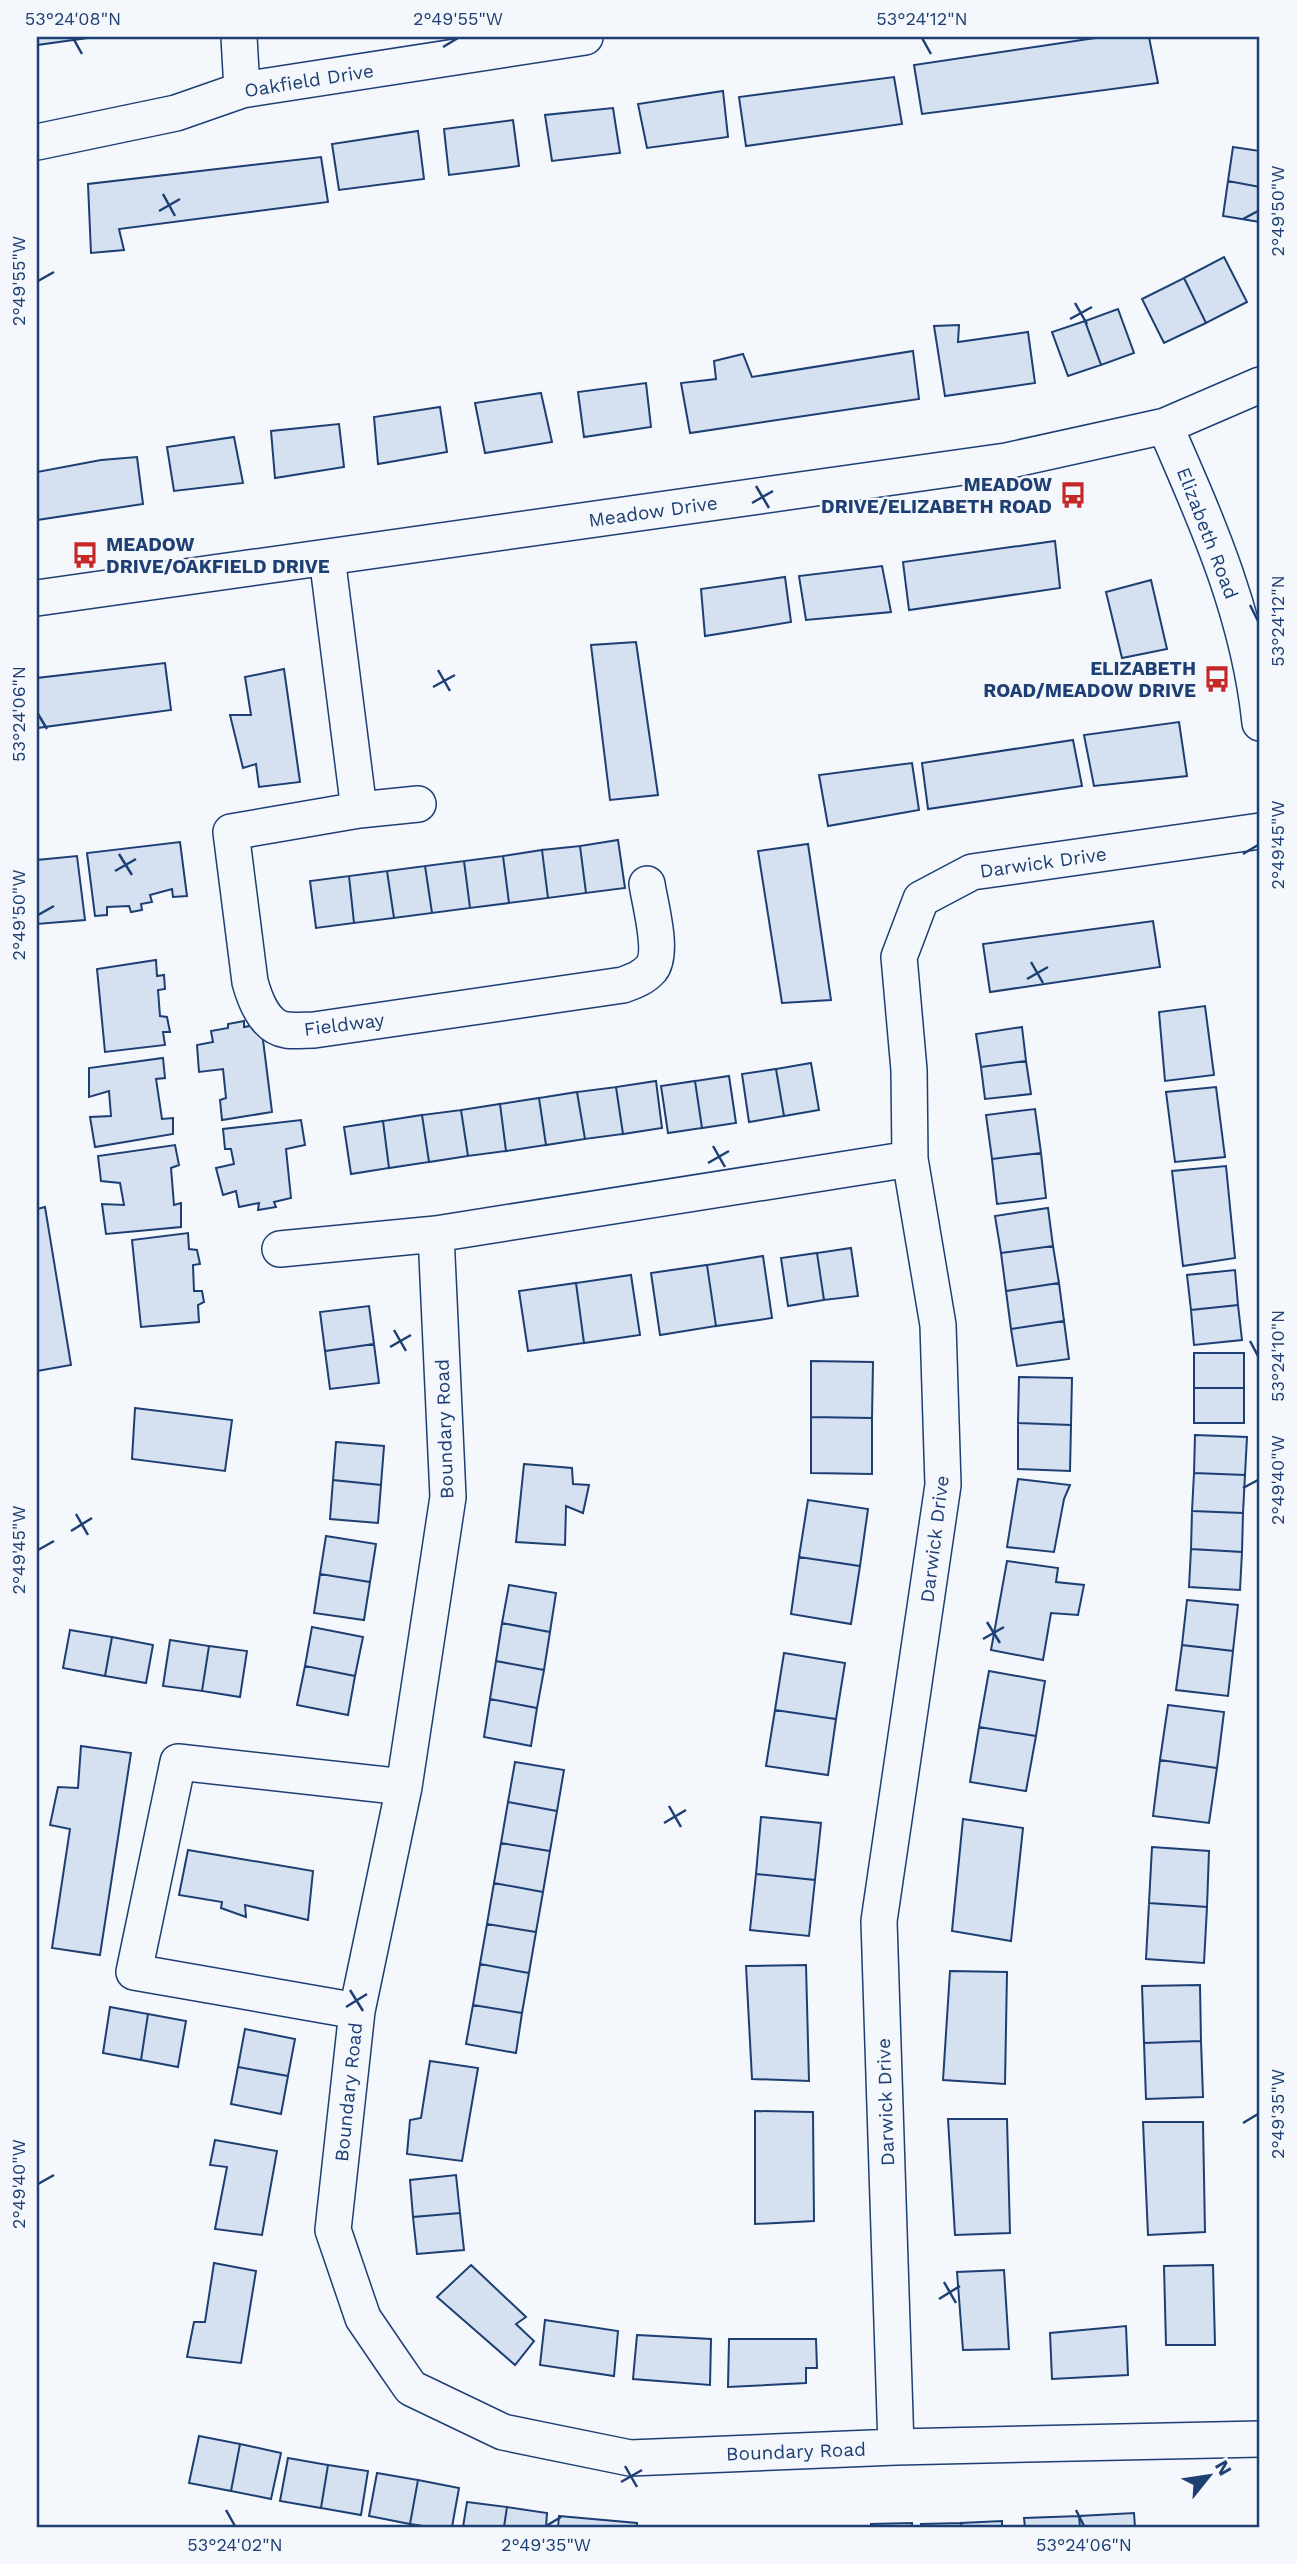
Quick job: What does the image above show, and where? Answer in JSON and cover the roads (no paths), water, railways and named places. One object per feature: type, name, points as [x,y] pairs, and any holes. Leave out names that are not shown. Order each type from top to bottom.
[{"type":"street","points":[[239,37],[243,90]]},
{"type":"street","name":"Oakfield Drive","points":[[37,142],[176,113],[243,90],[585,37]]},
{"type":"street","name":"Meadow Drive","points":[[37,598],[1006,461],[1165,426],[1260,385]]},
{"type":"street","name":"Elizabeth Road","points":[[1165,426],[1250,612],[1260,723]]},
{"type":"street","points":[[327,557],[359,810]]},
{"type":"street","name":"Fieldway","points":[[418,804],[359,810],[230,832],[250,982],[256,1003],[268,1018],[283,1030],[314,1030],[623,985],[640,979],[653,967],[657,952],[647,884]]},
{"type":"street","name":"Darwick Drive","points":[[896,2447],[879,1921],[943,1485],[938,1325],[910,1159],[909,1070],[899,957],[921,899],[972,872],[1260,831]]},
{"type":"street","points":[[279,1249],[436,1234],[910,1159]]},
{"type":"street","name":"Boundary Road","points":[[436,1234],[448,1497],[404,1787],[356,2011],[333,2230],[363,2318],[411,2388],[502,2432],[630,2458],[896,2447],[1260,2439]]},
{"type":"street","points":[[356,2011],[134,1972],[178,1762],[404,1787]]},
{"type":"place","name":"MEADOW DRIVE/ELIZABETH ROAD","points":[[1073,495]]},
{"type":"place","name":"MEADOW DRIVE/OAKFIELD DRIVE","points":[[85,555]]},
{"type":"place","name":"ELIZABETH ROAD/MEADOW DRIVE","points":[[1217,679]]}]
